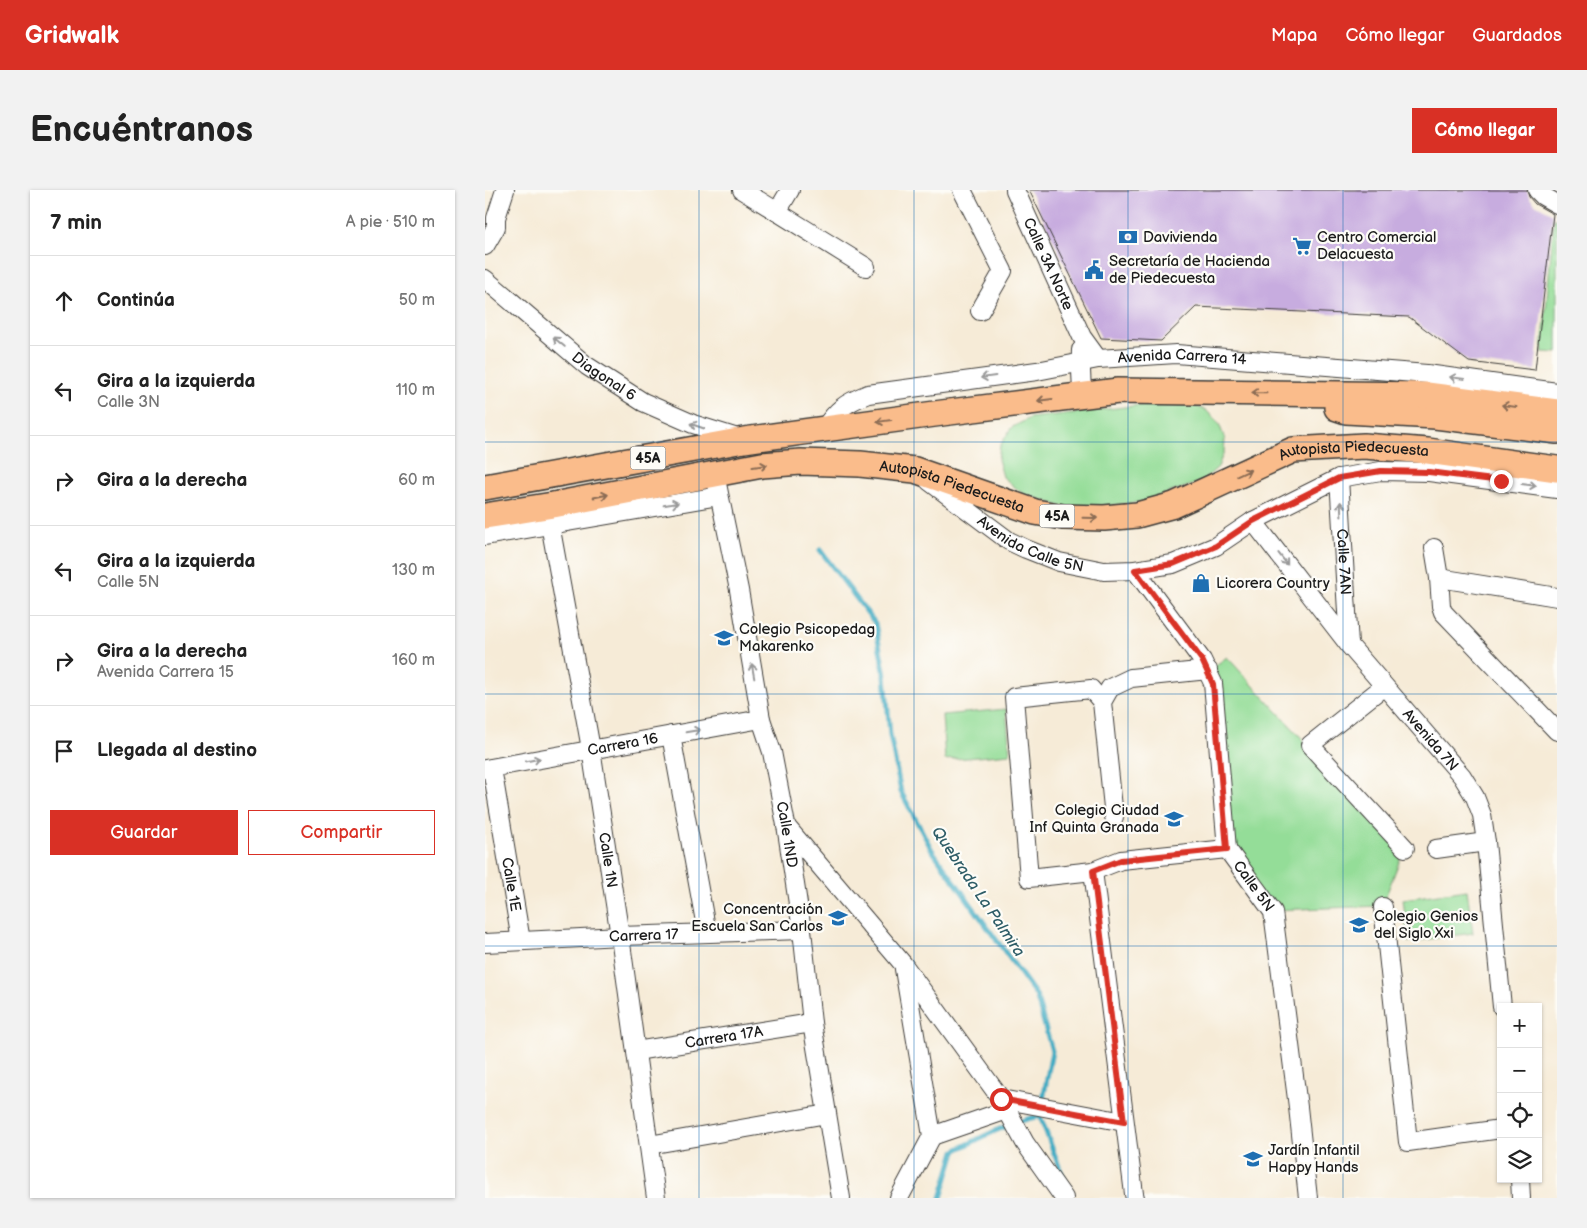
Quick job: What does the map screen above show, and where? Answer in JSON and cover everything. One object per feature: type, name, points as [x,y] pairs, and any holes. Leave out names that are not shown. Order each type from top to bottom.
[{"type":"highway","name":"45A","points":[[485,487],[744,440],[1118,391],[1427,395],[1557,412]]},
{"type":"highway","points":[[1286,393],[1346,411],[1435,416],[1557,431]]},
{"type":"highway","points":[[1293,450],[1345,428],[1366,426],[1396,426],[1557,446]]},
{"type":"highway","name":"Autopista Piedecuesta","points":[[485,516],[717,485],[762,465],[801,462],[860,464],[915,470],[1035,512],[1063,517],[1104,518],[1137,515],[1174,505],[1293,450],[1364,446],[1428,451],[1557,469]]},
{"type":"street","points":[[485,246],[496,228],[490,222],[505,190]]},
{"type":"street","points":[[742,190],[866,267]]},
{"type":"street","points":[[777,212],[790,190]]},
{"type":"street","points":[[962,190],[1003,271],[980,310]]},
{"type":"street","name":"Calle 3A Norte","points":[[1015,190],[1082,337],[1098,359]]},
{"type":"street","points":[[1537,190],[1557,204]]},
{"type":"street","name":"Diagonal 6","points":[[485,279],[587,366],[643,402],[693,424],[744,440]]},
{"type":"street","name":"Calle 3A Norte","points":[[1082,337],[1080,362],[1082,396]]},
{"type":"street","name":"Avenida Carrera 14","points":[[823,430],[835,413],[851,400],[869,394],[1037,371],[1098,359],[1176,354],[1427,374],[1557,392]]},
{"type":"street","name":"Avenida Calle 5N","points":[[915,470],[1009,541],[1059,562],[1104,570],[1135,570],[1173,564],[1216,546],[1253,521],[1339,478],[1381,471],[1429,472],[1557,488]]},
{"type":"street","name":"Calle 7AN","points":[[1339,478],[1349,645]]},
{"type":"street","points":[[485,536],[551,524],[717,485]]},
{"type":"street","name":"Calle 1ND","points":[[717,485],[739,590],[761,719],[772,752],[786,825],[802,930],[812,1023],[841,1198]]},
{"type":"street","name":"Avenida 7N","points":[[1253,521],[1349,645],[1461,776],[1475,797],[1482,814],[1486,842],[1502,1003]]},
{"type":"street","name":"Calle 1N","points":[[551,524],[591,749],[620,936],[656,1198]]},
{"type":"street","points":[[1434,548],[1443,612],[1557,731]]},
{"type":"street","name":"Calle 5N","points":[[1135,570],[1202,660],[1213,684],[1227,849],[1273,912],[1308,1198]]},
{"type":"street","points":[[1439,578],[1557,598]]},
{"type":"street","points":[[1102,702],[1110,688],[1131,678],[1208,670]]},
{"type":"street","points":[[1383,686],[1311,745],[1405,848]]},
{"type":"street","points":[[1114,817],[1102,702],[1091,689],[1014,697],[1029,878],[1093,871],[1121,860],[1227,849]]},
{"type":"street","name":"Carrera 16","points":[[489,769],[761,719]]},
{"type":"street","points":[[671,735],[707,933]]},
{"type":"street","name":"Calle 1E","points":[[489,769],[521,941]]},
{"type":"street","points":[[786,825],[903,964],[1006,1108],[1025,1143],[1063,1198]]},
{"type":"street","points":[[1436,849],[1486,842]]},
{"type":"street","points":[[1093,871],[1135,1198]]},
{"type":"street","points":[[1383,907],[1408,1142],[1497,1131]]},
{"type":"street","name":"Carrera 17","points":[[485,943],[802,930]]},
{"type":"street","points":[[899,1198],[932,1136],[903,964]]},
{"type":"street","name":"Carrera 17A","points":[[636,1051],[812,1023]]},
{"type":"street","points":[[932,1136],[1006,1108],[1032,1106],[1124,1122]]},
{"type":"street","points":[[649,1146],[827,1114]]},
{"type":"street","points":[[1520,1183],[1521,1198]]},
{"type":"green space","points":[[1554,219],[1557,219],[1557,353],[1542,352]]},
{"type":"green space","points":[[1159,403],[1189,404],[1206,410],[1219,424],[1225,439],[1224,451],[1218,467],[1201,482],[1141,502],[1064,507],[1023,494],[1003,477],[998,459],[1000,446],[1011,428],[1030,418]]},
{"type":"green space","points":[[1227,657],[1404,849],[1382,906],[1273,910],[1229,849],[1209,670]]},
{"type":"green space","points":[[1006,709],[1010,754],[945,760],[942,715]]},
{"type":"green space","points":[[1467,890],[1473,933],[1408,942],[1403,899]]},
{"type":"building","name":"Centro Comercial Delacuesta","points":[[1029,190],[1527,190],[1529,197],[1535,204],[1553,214],[1535,370],[1469,362],[1409,317],[1196,307],[1161,341],[1101,338]]},
{"type":"waterway","name":"Quebrada La Palmira","points":[[820,550],[875,623],[885,676],[890,735],[901,792],[932,850],[1036,995],[1052,1051],[1040,1116],[1069,1193]]},
{"type":"waterway","points":[[941,1198],[955,1151],[1007,1126],[1040,1116]]},
{"type":"place","name":"Davivienda","points":[[1128,237]]},
{"type":"place","name":"Centro Comercial Delacuesta","points":[[1302,246]]},
{"type":"place","name":"Secretaría de Hacienda de Piedecuesta","points":[[1094,270]]},
{"type":"place","name":"Licorera Country","points":[[1201,583]]},
{"type":"place","name":"Colegio Psicopedag Makarenko","points":[[724,638]]},
{"type":"place","name":"Colegio Ciudad Inf Quinta Granada","points":[[1174,819]]},
{"type":"place","name":"Concentración Escuela San Carlos","points":[[838,918]]},
{"type":"place","name":"Colegio Genios del Siglo Xxi","points":[[1359,925]]},
{"type":"place","name":"Jardín Infantil Happy Hands","points":[[1253,1159]]},
{"type":"route","points":[[1001,1099],[1124,1122],[1093,871],[1121,860],[1227,849],[1213,684],[1202,660],[1135,570],[1173,564],[1216,546],[1253,521],[1339,478],[1381,471],[1429,472],[1501,481]]}]
